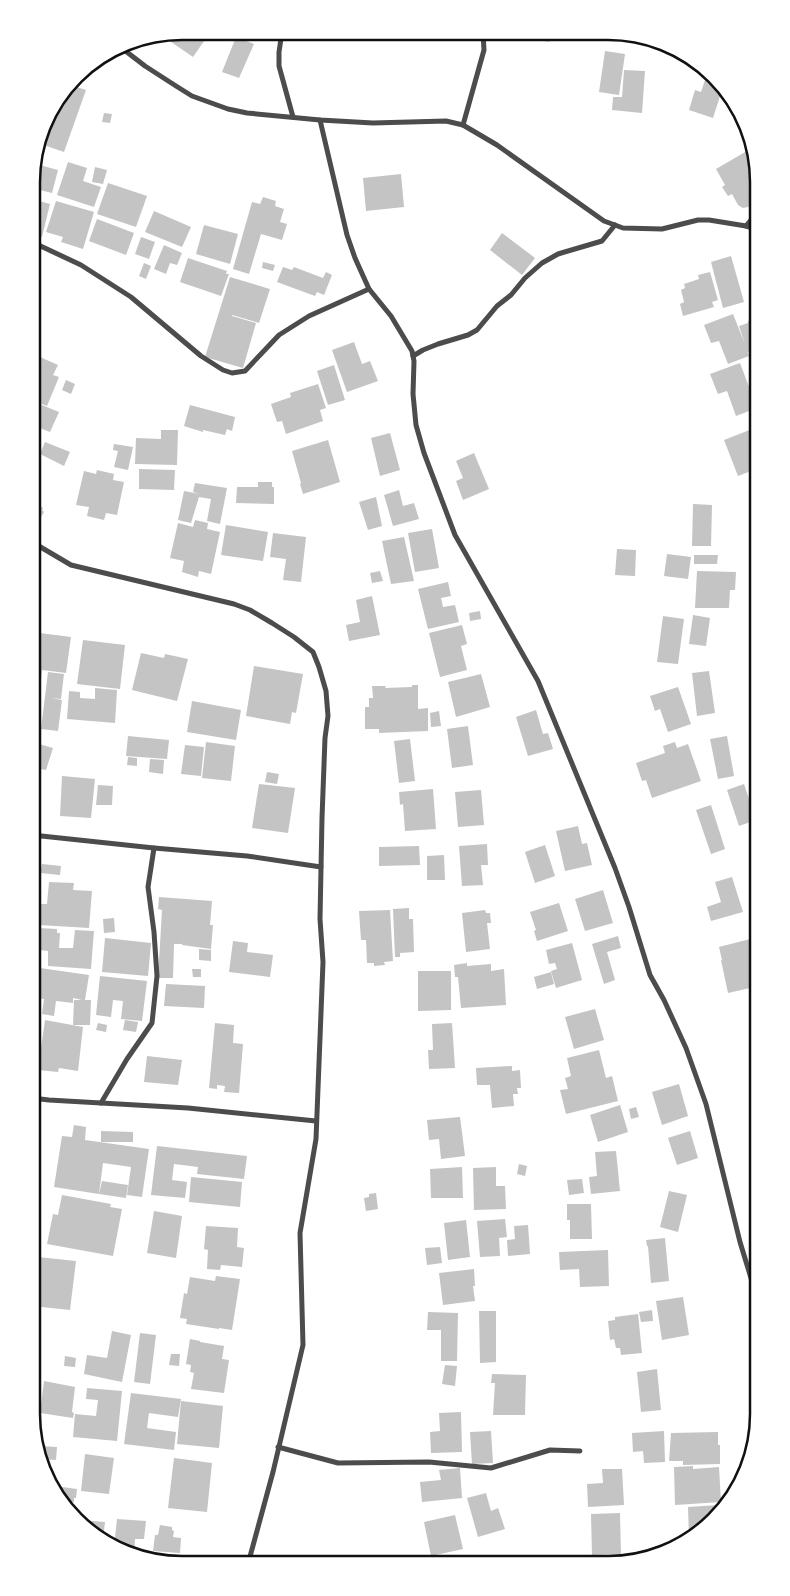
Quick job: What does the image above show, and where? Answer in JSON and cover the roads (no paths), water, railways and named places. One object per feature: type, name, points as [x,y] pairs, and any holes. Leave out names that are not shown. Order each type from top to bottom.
[{"type":"street","points":[[281,40],[279,66],[292,117]]},
{"type":"street","points":[[463,125],[484,50],[483,40]]},
{"type":"street","points":[[126,52],[192,96],[228,109],[247,113],[320,120],[373,123],[446,121],[463,125],[497,145],[604,221],[623,228],[662,229],[698,220],[709,220],[750,228]]},
{"type":"street","points":[[320,120],[347,235],[355,258],[369,289],[391,316],[413,356],[413,394],[416,425],[424,453],[455,535],[538,681],[629,907],[650,975],[686,1048],[706,1104],[740,1242],[750,1275]]},
{"type":"street","points":[[746,226],[750,221]]},
{"type":"street","points":[[413,356],[422,350],[468,335],[477,330],[497,306],[511,295],[525,278],[542,263],[558,254],[602,241],[615,225]]},
{"type":"street","points":[[40,246],[90,270],[131,297],[201,356],[223,370],[232,373],[245,371],[279,335],[309,316],[369,289]]},
{"type":"street","points":[[40,547],[71,565],[234,604],[250,610],[294,636],[313,652],[326,691],[328,716],[325,738],[320,919],[323,962],[316,1139],[300,1233],[303,1345],[273,1472],[250,1556]]},
{"type":"street","points":[[40,836],[247,856],[321,867]]},
{"type":"street","points":[[101,1103],[127,1059],[152,1023],[157,976],[148,887],[154,848]]},
{"type":"street","points":[[40,1099],[188,1108],[316,1121]]},
{"type":"street","points":[[278,1447],[338,1463],[429,1462],[491,1468],[550,1450],[580,1451]]}]
